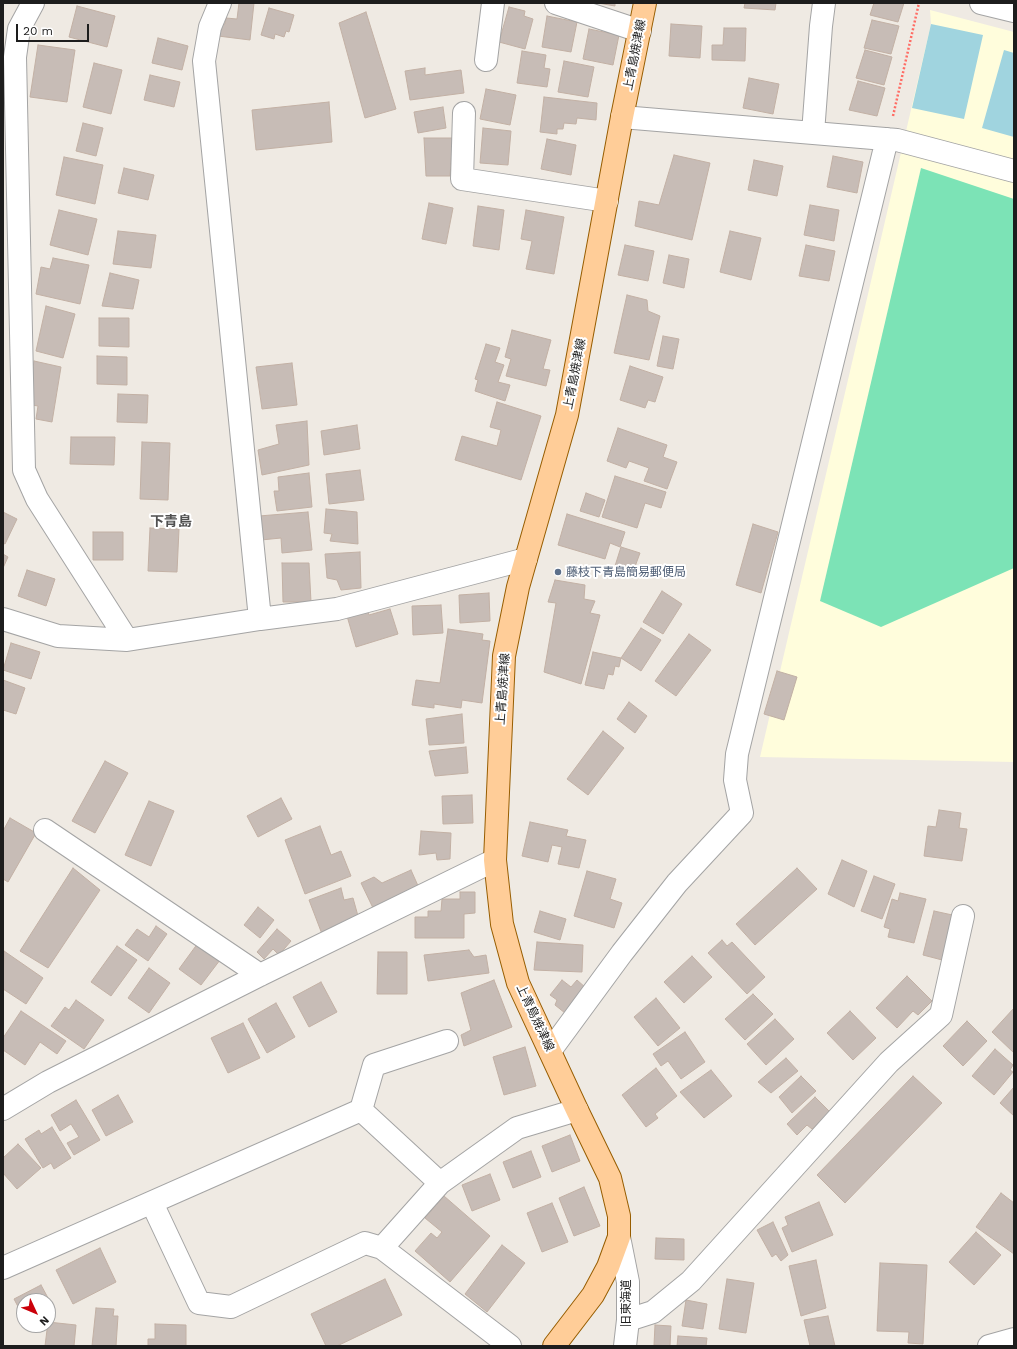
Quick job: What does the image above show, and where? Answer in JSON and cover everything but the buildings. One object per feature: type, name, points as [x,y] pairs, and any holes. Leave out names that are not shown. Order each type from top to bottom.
[{"type":"main road","name":"上青島焼津線","points":[[554,1346],[593,1295],[608,1267],[620,1237],[619,1216],[610,1178],[518,983],[502,924],[495,860],[504,656],[518,587],[567,414],[622,117],[645,3]]},
{"type":"street","points":[[33,3],[19,29],[15,57],[24,470],[37,498],[127,640]]},
{"type":"street","points":[[220,3],[210,27],[204,61],[260,619]]},
{"type":"street","points":[[486,60],[493,3]]},
{"type":"street","points":[[556,3],[640,31]]},
{"type":"street","points":[[813,133],[824,3]]},
{"type":"street","points":[[984,3],[1014,11]]},
{"type":"street","points":[[464,114],[462,179],[607,201]]},
{"type":"street","points":[[622,117],[897,140],[1014,171]]},
{"type":"street","points":[[550,1051],[622,953],[677,883],[742,813],[735,780],[737,754],[887,139]]},
{"type":"street","points":[[3,619],[58,636],[127,640],[260,619],[337,609],[526,559]]},
{"type":"street","points":[[46,830],[260,975]]},
{"type":"street","points":[[3,1109],[48,1082],[260,975],[495,860]]},
{"type":"street","points":[[628,1320],[653,1312],[691,1281],[889,1062],[941,1016],[963,916]]},
{"type":"street","points":[[3,1268],[361,1110],[374,1065],[447,1041]]},
{"type":"street","points":[[361,1110],[440,1183]]},
{"type":"street","points":[[382,1248],[440,1183],[517,1128],[577,1110]]},
{"type":"street","points":[[152,1203],[199,1303],[231,1307],[365,1243],[382,1248],[510,1346]]},
{"type":"street","name":"旧東海道","points":[[620,1237],[628,1282],[628,1320],[625,1346]]},
{"type":"street","points":[[989,1346],[1014,1338]]},
{"type":"path","points":[[887,139],[919,3]]},
{"type":"shaded area","points":[[930,10],[1014,32],[1014,762],[760,757],[931,24]]},
{"type":"green space","points":[[921,168],[1014,199],[1014,568],[881,627],[820,601]]},
{"type":"water","points":[[931,24],[983,35],[964,119],[912,108]]},
{"type":"water","points":[[1004,50],[1014,53],[1014,137],[982,128]]},
{"type":"place","name":"藤枝下青島簡易郵便局","points":[[558,572]]},
{"type":"district","name":"下青島","points":[[171,522]]}]
